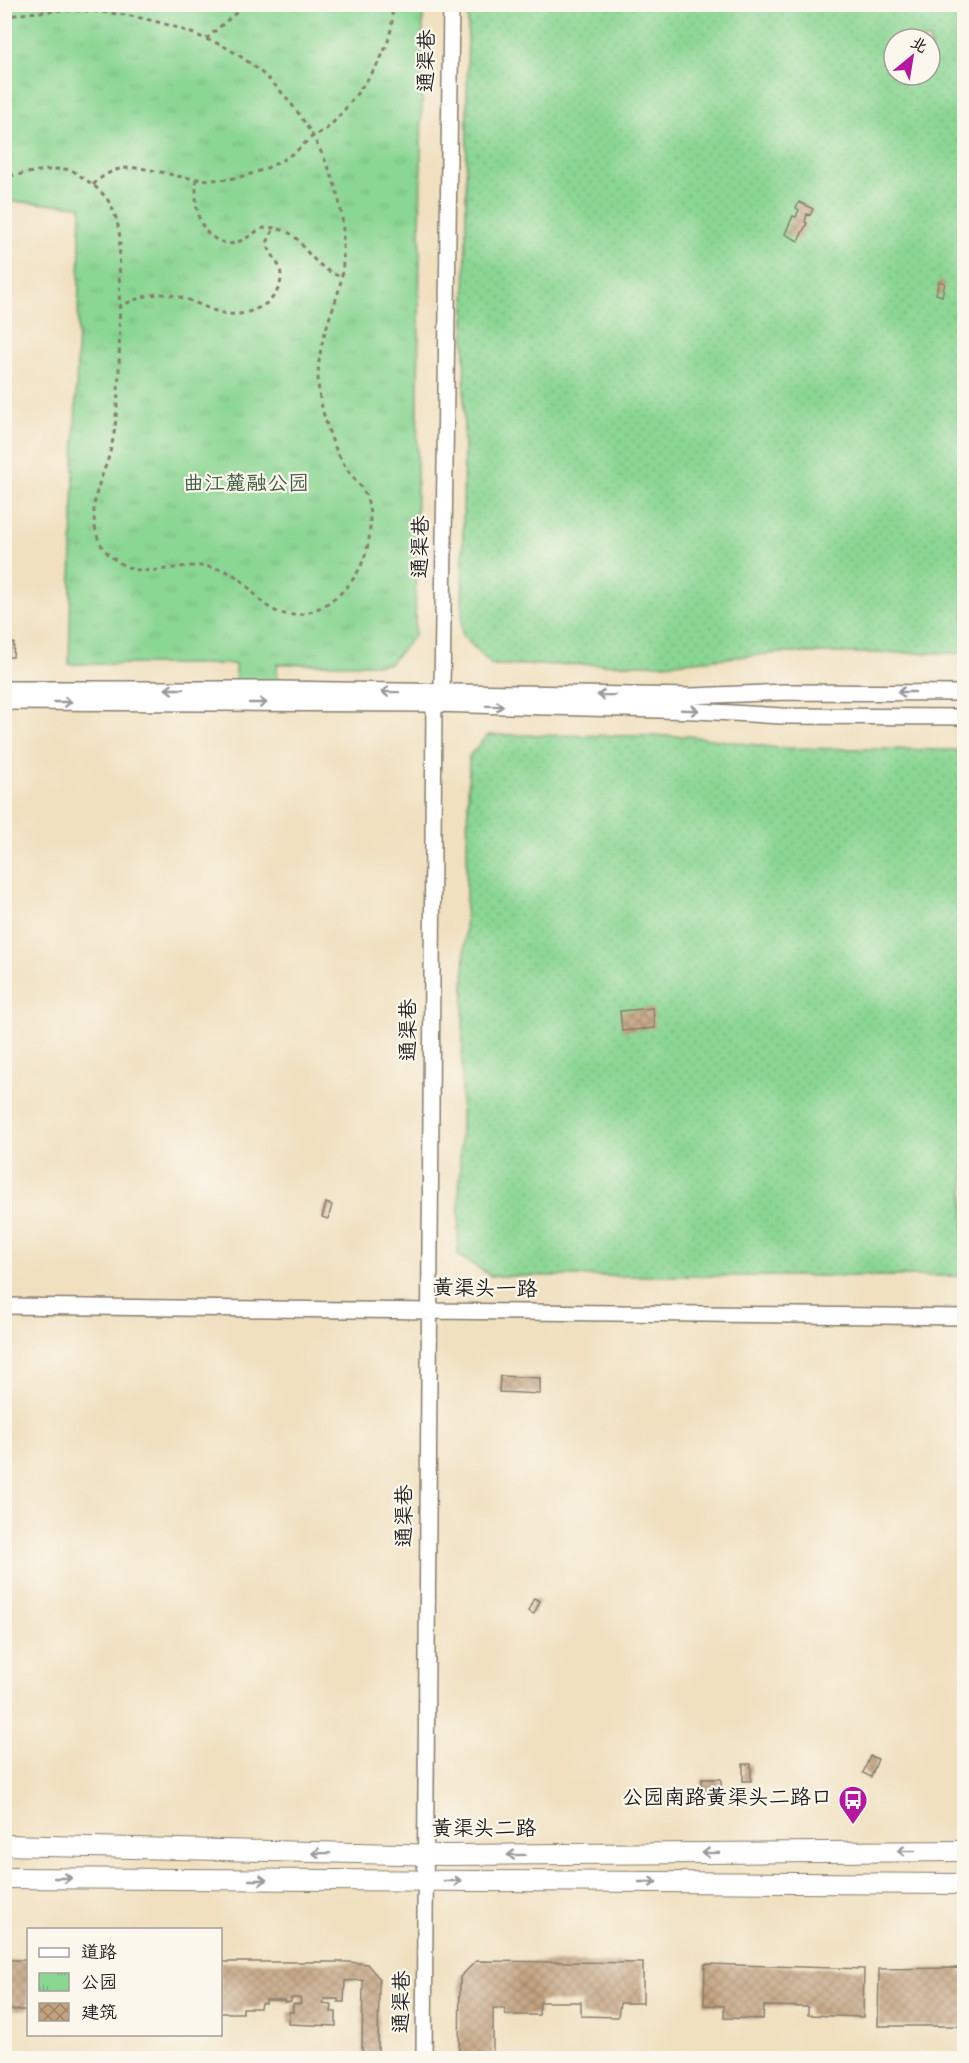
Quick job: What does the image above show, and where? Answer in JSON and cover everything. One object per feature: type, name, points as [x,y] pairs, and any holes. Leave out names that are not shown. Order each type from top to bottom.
[{"type":"main road","name":"黄渠头二路","points":[[4,1845],[427,1855],[964,1851]]},
{"type":"main road","points":[[4,1878],[964,1884]]},
{"type":"street","name":"通渠巷","points":[[424,2058],[438,699],[451,4]]},
{"type":"street","points":[[4,689],[278,689],[782,716],[964,717]]},
{"type":"street","points":[[4,702],[692,696],[786,692],[964,693]]},
{"type":"street","name":"黄渠头一路","points":[[4,1306],[964,1317]]},
{"type":"path","points":[[206,39],[246,4]]},
{"type":"path","points":[[93,186],[109,172],[137,167],[196,178],[228,179],[251,174],[295,152],[334,121],[378,63],[392,25],[391,4]]},
{"type":"path","points":[[4,17],[27,13],[111,12],[166,24],[226,48],[267,79],[304,118],[329,168],[340,209],[343,233],[341,282],[323,336],[317,384],[324,415],[340,457],[364,493],[370,508],[366,558],[347,588],[338,597],[303,615],[284,615],[264,604],[246,585],[228,572],[196,566],[175,566],[164,571],[148,572],[122,565],[102,546],[95,532],[93,509],[109,455],[116,417],[120,238],[114,208],[104,195],[70,170],[4,177]]},
{"type":"path","points":[[196,178],[196,207],[200,224],[207,234],[219,242],[234,244],[259,229],[274,228],[289,232],[300,241],[315,261],[341,277]]},
{"type":"path","points":[[118,307],[133,300],[159,294],[180,297],[216,313],[249,312],[262,306],[272,300],[282,278],[280,268],[267,243],[274,228]]},
{"type":"green space","name":"曲江麓融公园","points":[[4,5],[423,5],[415,635],[389,664],[277,664],[278,689],[236,689],[235,664],[69,664],[81,206],[5,201]]},
{"type":"green space","points":[[468,5],[964,5],[964,653],[779,653],[663,664],[492,665],[462,635]]},
{"type":"green space","points":[[488,735],[689,736],[778,748],[960,750],[964,754],[964,1276],[491,1276],[458,1255],[469,756]]},
{"type":"building","points":[[799,202],[813,209],[810,215],[807,214],[805,222],[807,223],[798,241],[785,234],[793,216],[796,217]]},
{"type":"building","points":[[939,281],[945,283],[942,296],[936,294]]},
{"type":"building","points":[[4,643],[14,643],[13,657],[4,657]]},
{"type":"building","points":[[653,1008],[655,1028],[622,1031],[620,1011]]},
{"type":"building","points":[[326,1203],[332,1205],[328,1219],[322,1217]]},
{"type":"building","points":[[500,1376],[540,1378],[540,1394],[499,1392]]},
{"type":"building","points":[[534,1598],[540,1601],[534,1614],[528,1611]]},
{"type":"building","points":[[870,1756],[878,1759],[871,1777],[863,1773]]},
{"type":"building","points":[[743,1764],[751,1764],[751,1781],[743,1781]]},
{"type":"building","points":[[702,1779],[721,1779],[721,1794],[701,1793]]},
{"type":"building","points":[[4,1960],[27,1960],[27,2010],[9,2010],[9,2006],[4,2006]]},
{"type":"building","points":[[476,1961],[643,1963],[643,2003],[620,2003],[618,2017],[581,2016],[581,2002],[540,2002],[539,2015],[506,2015],[504,2008],[493,2008],[493,2058],[459,2058],[460,1977]]},
{"type":"building","points":[[222,1962],[367,1964],[379,1978],[378,2058],[354,2058],[354,2056],[362,2055],[363,1980],[345,1981],[344,2002],[338,2002],[338,1999],[324,1999],[323,2004],[332,2005],[331,2012],[336,2012],[336,2026],[288,2024],[289,2012],[293,2012],[293,2004],[301,2004],[300,1998],[291,1998],[291,2002],[266,2000],[266,2003],[261,2003],[260,2008],[243,2008],[243,2013],[222,2013]]},
{"type":"building","points":[[705,1964],[864,1969],[863,2017],[808,2015],[808,2007],[764,2006],[763,2019],[724,2018],[724,2006],[704,2005]]},
{"type":"building","points":[[958,1968],[964,1974],[964,2026],[878,2026],[879,1969]]},
{"type":"place","name":"公园南路黄渠头二路口","points":[[853,1826]]}]
